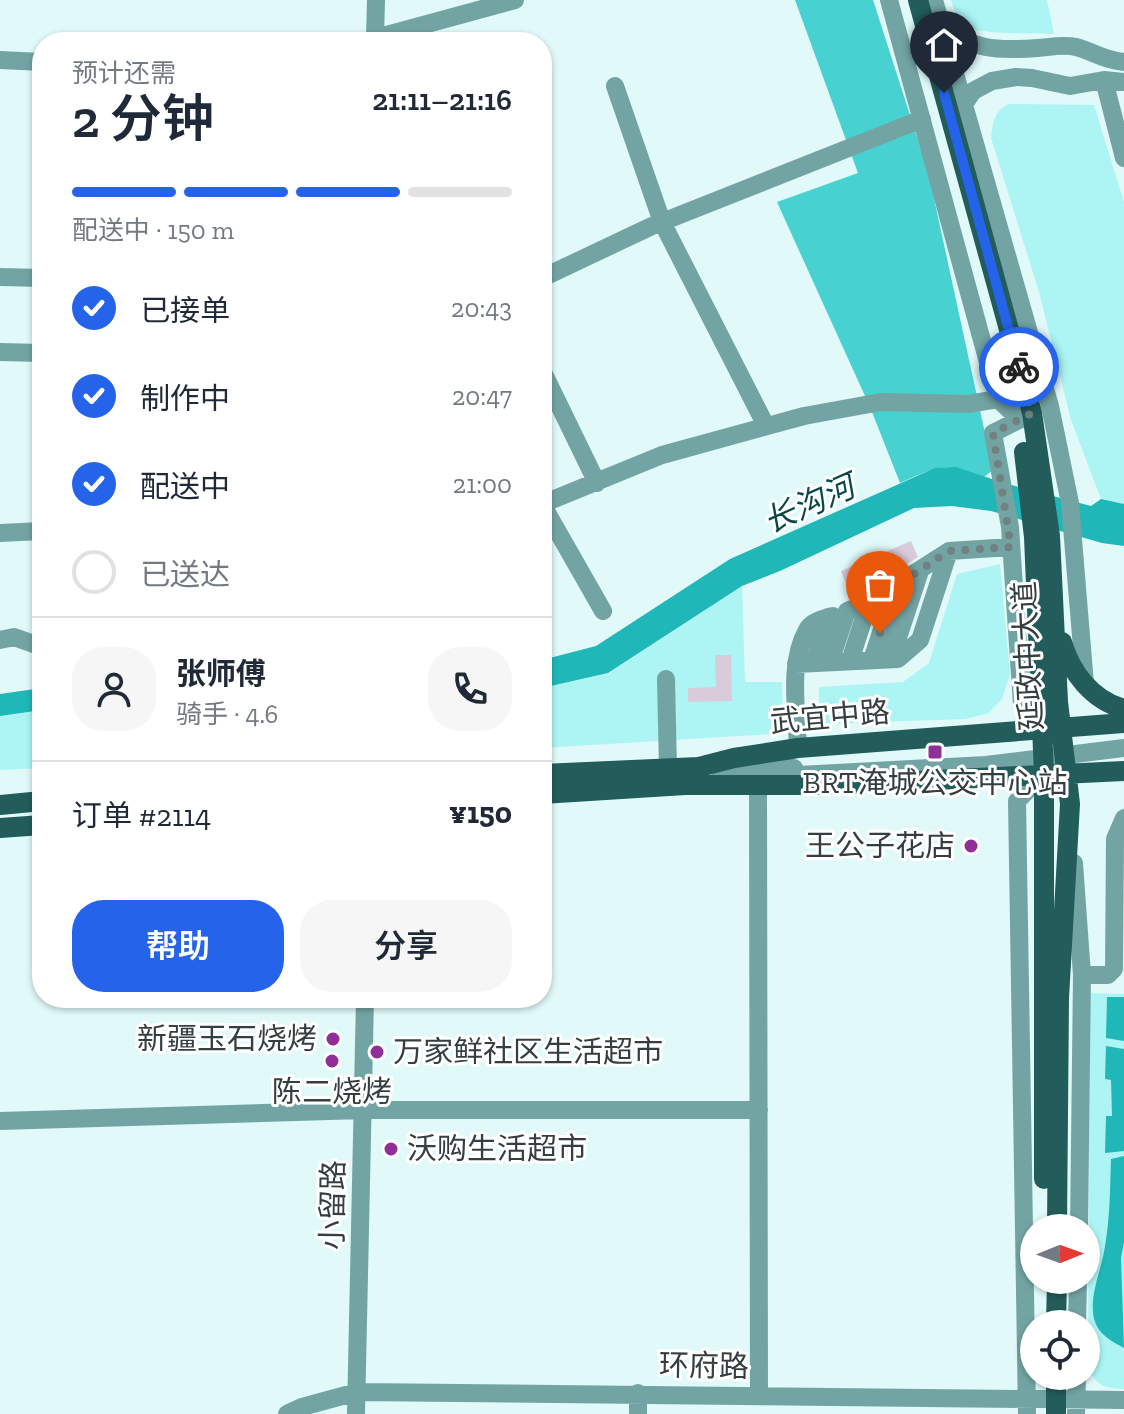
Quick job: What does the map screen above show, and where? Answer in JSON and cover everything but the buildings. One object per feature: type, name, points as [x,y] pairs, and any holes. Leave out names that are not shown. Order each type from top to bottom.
[{"type":"main road","name":"延政中大道","points":[[905,0],[942,97],[1034,413],[1034,476],[1055,618],[1044,1214]]},
{"type":"main road","name":"延政中大道","points":[[918,0],[927,57]]},
{"type":"main road","name":"延政中大道","points":[[1042,536],[1053,752],[1070,804],[1059,998],[1057,1214]]},
{"type":"main road","points":[[1055,618],[1068,661],[1085,684],[1107,704],[1124,709]]},
{"type":"main road","name":"武宜中路","points":[[552,793],[685,785],[833,785],[1053,752],[1124,723]]},
{"type":"main road","name":"武宜中路","points":[[552,774],[699,767],[798,748],[1053,752],[1124,771]]},
{"type":"main road","points":[[0,805],[32,802]]},
{"type":"main road","points":[[0,828],[32,826]]},
{"type":"street","points":[[370,32],[376,0]]},
{"type":"street","points":[[397,32],[515,0]]},
{"type":"street","points":[[889,0],[927,57],[942,97]]},
{"type":"street","points":[[934,0],[939,20],[952,34],[969,44],[990,49]]},
{"type":"street","points":[[927,57],[939,20]]},
{"type":"street","points":[[927,57],[990,49],[1075,47],[1106,60],[1124,62]]},
{"type":"street","points":[[0,60],[32,62]]},
{"type":"street","points":[[552,273],[662,222],[922,119],[942,97],[973,91],[992,81],[1032,78],[1070,86],[1104,80],[1124,82]]},
{"type":"street","points":[[1104,80],[1124,158]]},
{"type":"street","points":[[615,86],[662,222],[766,426]]},
{"type":"street","points":[[922,119],[998,399]]},
{"type":"street","points":[[0,277],[32,278]]},
{"type":"street","points":[[0,352],[32,353]]},
{"type":"street","points":[[552,391],[597,483]]},
{"type":"street","points":[[552,500],[662,455],[840,408],[881,402],[968,404],[998,399],[1034,413],[1070,503],[1085,684]]},
{"type":"street","points":[[1034,413],[993,433],[1010,527],[1022,705],[1053,752]]},
{"type":"street","points":[[552,522],[603,611]]},
{"type":"street","points":[[0,533],[32,531]]},
{"type":"street","points":[[798,748],[813,663],[828,617],[869,602],[949,551],[1011,547]]},
{"type":"street","points":[[813,663],[898,659],[920,640],[949,551]]},
{"type":"street","points":[[891,659],[920,571]]},
{"type":"street","points":[[872,660],[896,586]]},
{"type":"street","points":[[850,661],[869,602]]},
{"type":"street","points":[[813,663],[847,611]]},
{"type":"street","points":[[0,640],[14,637],[32,643]]},
{"type":"street","points":[[666,679],[668,769]]},
{"type":"street","points":[[685,785],[712,780],[986,765],[1124,742]]},
{"type":"street","points":[[699,767],[822,768],[1124,748]]},
{"type":"street","points":[[1051,1407],[1017,801],[1053,752]]},
{"type":"street","points":[[758,786],[759,1395]]},
{"type":"street","points":[[1070,804],[1082,975],[1079,1214]]},
{"type":"street","points":[[1082,975],[1108,975],[1114,969],[1115,839],[1124,818]]},
{"type":"street","name":"小留路","points":[[356,1414],[365,1008]]},
{"type":"street","points":[[0,1121],[363,1110],[759,1110]]},
{"type":"street","points":[[1051,1407],[1065,1390]]},
{"type":"street","name":"环府路","points":[[287,1414],[357,1392],[759,1395],[1051,1407],[1124,1400]]},
{"type":"street","points":[[638,1393],[638,1414]]},
{"type":"shaded area","points":[[795,0],[873,0],[928,171],[993,470],[984,477],[959,469],[941,468],[900,483],[870,407],[777,202],[858,173]]},
{"type":"shaded area","points":[[951,0],[1047,0],[1054,34],[975,30],[961,21]]},
{"type":"shaded area","points":[[1009,104],[1094,105],[1124,202],[1124,504],[1101,499],[1071,420],[1039,292],[991,138],[997,114]]},
{"type":"shaded area","points":[[956,467],[1091,506],[1101,499],[1124,504],[1124,546],[1102,543],[991,511],[952,506],[914,508],[742,586],[608,673],[552,686],[552,657],[596,646],[730,559],[935,468]]},
{"type":"shaded area","points":[[1000,564],[1010,675],[1002,699],[989,713],[966,719],[819,724],[819,687],[903,682],[929,663],[957,574]]},
{"type":"shaded area","points":[[742,586],[745,682],[782,682],[783,724],[771,734],[552,747],[552,686],[609,673]]},
{"type":"shaded area","points":[[32,689],[32,711],[0,716],[0,694]]},
{"type":"shaded area","points":[[32,711],[32,768],[0,770],[0,716]]},
{"type":"shaded area","points":[[1090,993],[1124,994],[1124,1389],[1100,1383],[1100,1310],[1088,1310],[1088,1294],[1100,1294],[1100,1214],[1089,1214]]},
{"type":"shaded area","points":[[1107,997],[1124,997],[1124,1041],[1106,1038]]},
{"type":"shaded area","points":[[1106,1046],[1124,1049],[1124,1151],[1105,1153],[1106,1116],[1112,1116],[1111,1080],[1105,1079]]},
{"type":"shaded area","points":[[1124,1156],[1124,1242],[1121,1258],[1124,1348],[1102,1333],[1100,1310],[1093,1310],[1094,1294],[1100,1294],[1111,1159]]},
{"type":"way so far","points":[[880,633],[896,586],[949,551],[1011,547],[993,433],[1032,413],[1019,367]]},
{"type":"place","name":"BRT淹城公交中心站","points":[[935,752]]},
{"type":"place","name":"王公子花店","points":[[971,846]]},
{"type":"place","name":"新疆玉石烧烤","points":[[333,1039]]},
{"type":"place","name":"万家鲜社区生活超市","points":[[377,1052]]},
{"type":"place","name":"陈二烧烤","points":[[332,1061]]},
{"type":"place","name":"沃购生活超市","points":[[391,1149]]},
{"type":"route","points":[[944,93],[1019,367]]},
{"type":"water label","name":"长沟河","points":[[809,504]]}]
